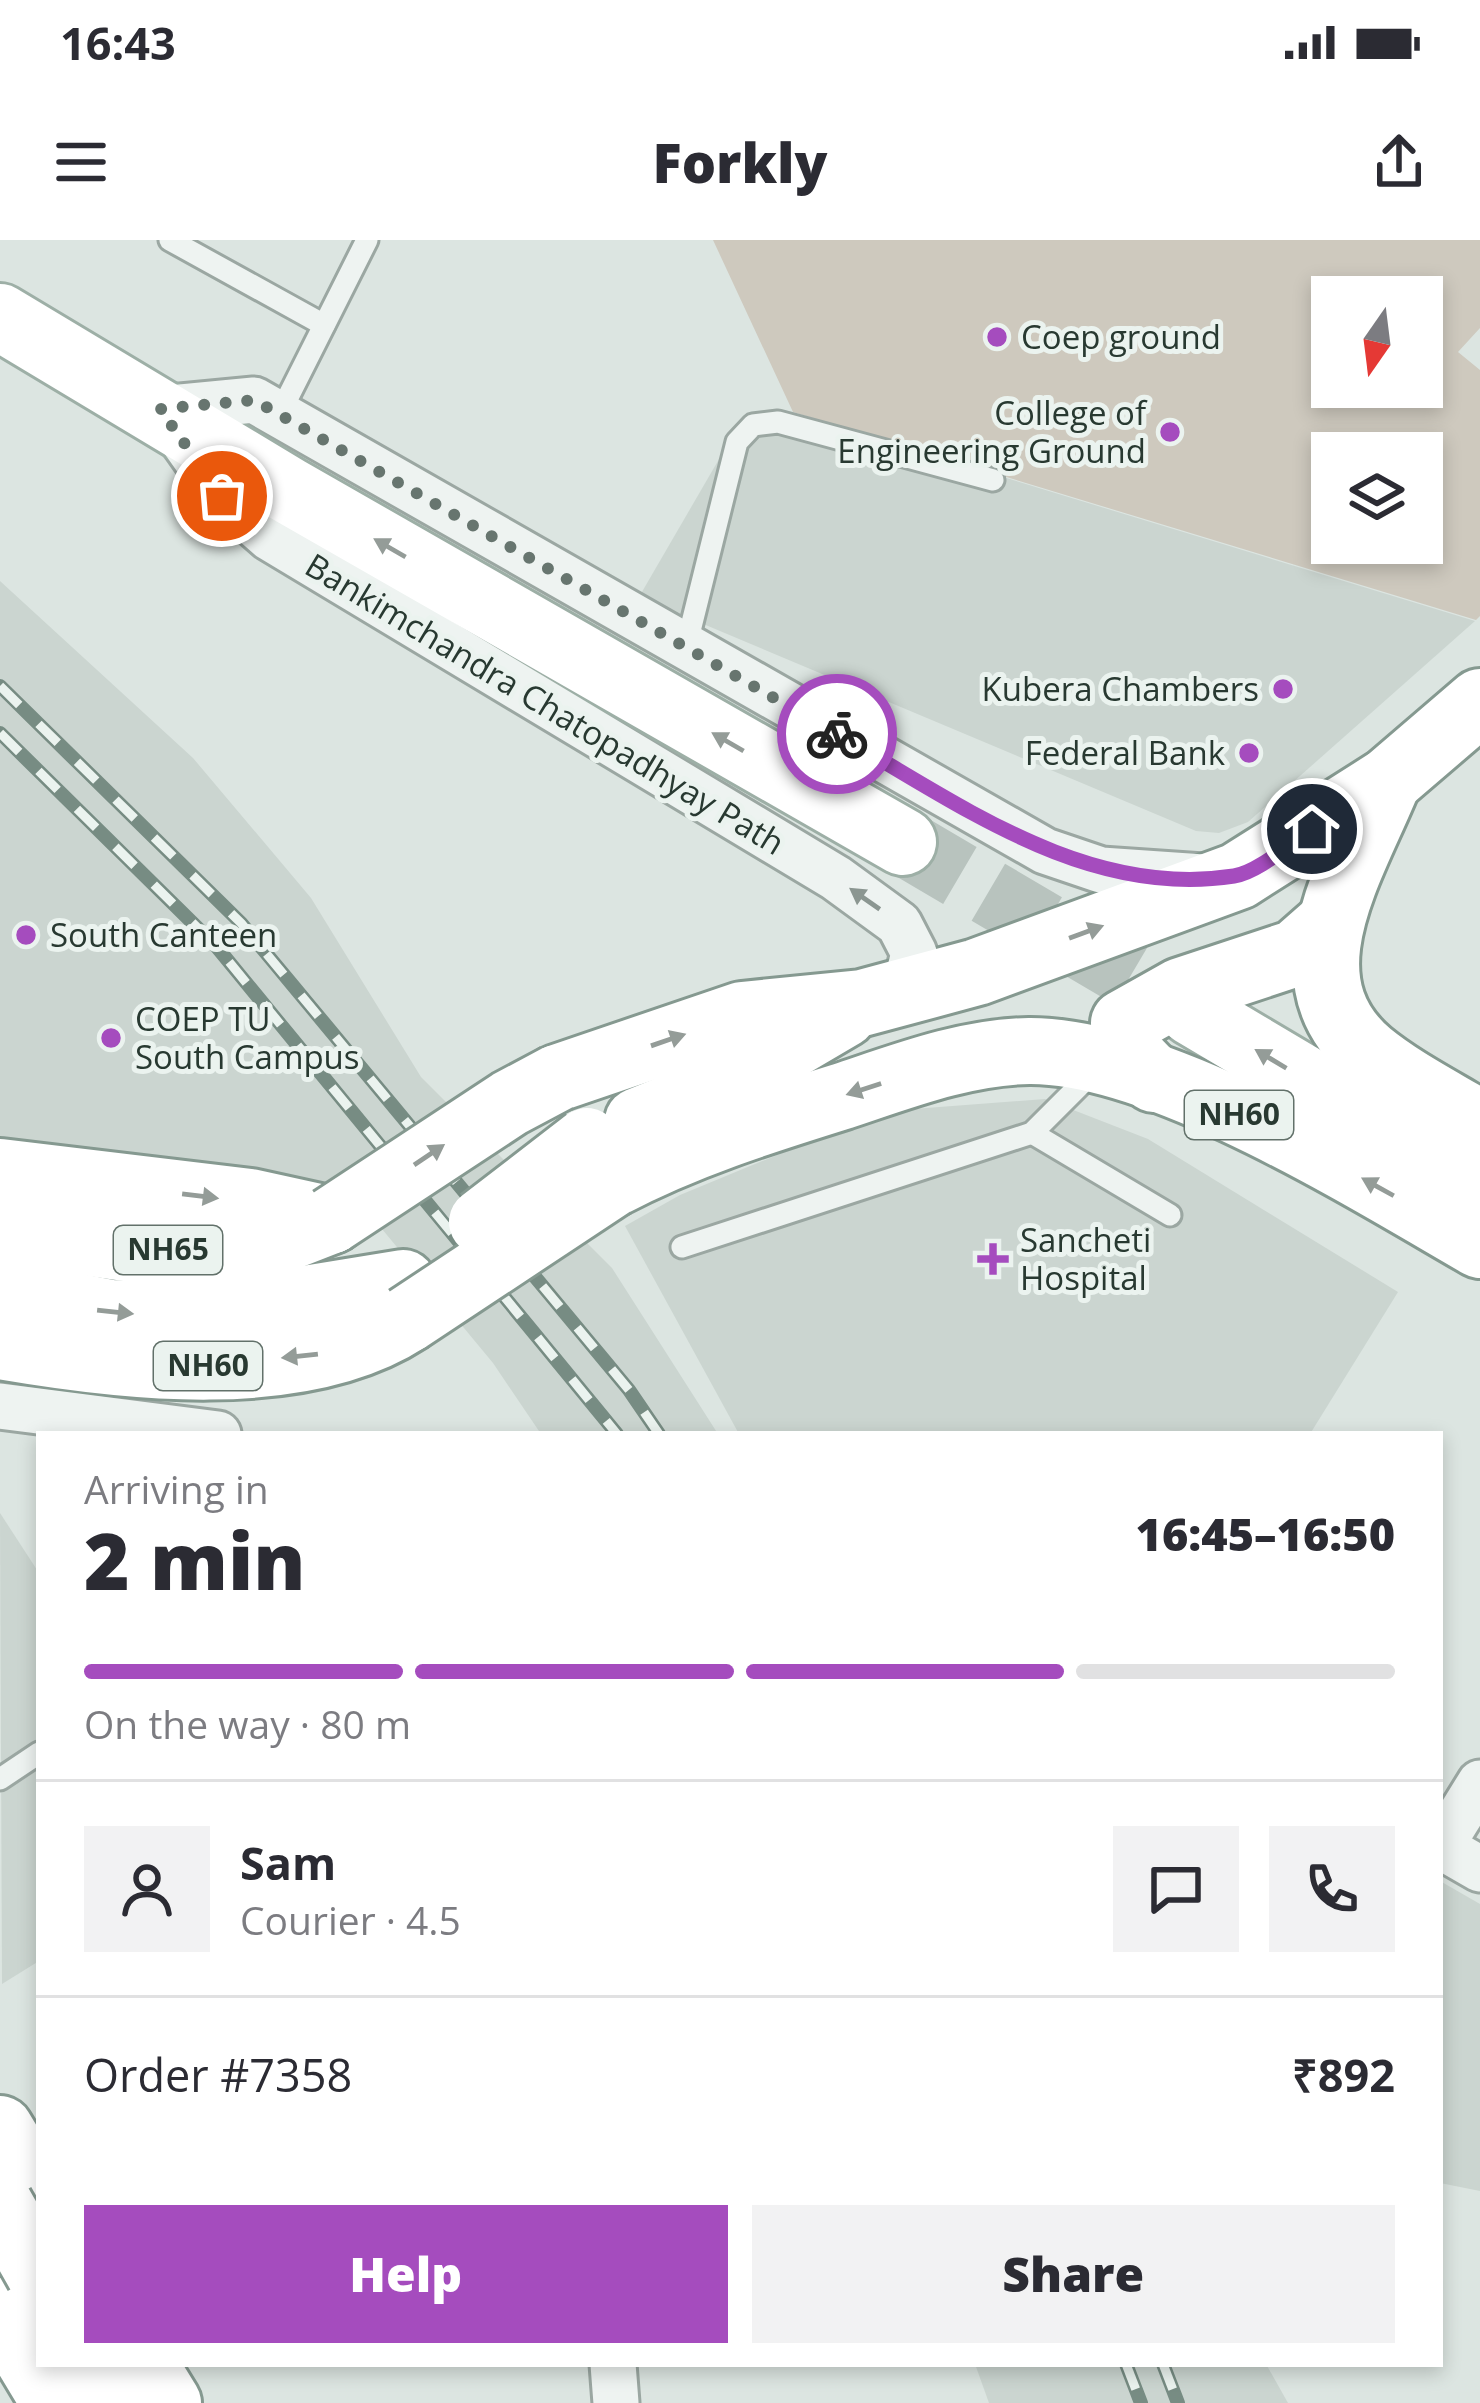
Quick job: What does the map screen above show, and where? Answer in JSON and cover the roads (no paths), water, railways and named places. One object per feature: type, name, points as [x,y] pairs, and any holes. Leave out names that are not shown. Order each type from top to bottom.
[{"type":"main road","name":"Bankimchandra Chatopadhyay Path","points":[[0,317],[160,409]]},
{"type":"main road","points":[[160,409],[288,490],[903,842]]},
{"type":"main road","points":[[0,1172],[250,1202],[332,1220],[557,1078],[742,1015],[883,998],[976,972],[1238,876],[1388,781],[1480,702]]},
{"type":"main road","points":[[1388,781],[1329,924],[1325,973],[1330,1009],[1369,1054],[1480,1124]]},
{"type":"main road","points":[[1127,1072],[1124,1023],[1181,991],[1296,953],[1329,924]]},
{"type":"main road","points":[[600,1162],[715,1090],[883,998]]},
{"type":"main road","points":[[1192,1012],[1480,1183]]},
{"type":"main road","name":"NH60","points":[[0,1346],[102,1364],[206,1366],[335,1353],[379,1338],[406,1301],[600,1162],[692,1144],[976,1057],[1032,1051],[1127,1072],[1272,1128],[1480,1245]]},
{"type":"main road","name":"NH65","points":[[0,1230],[140,1250],[255,1250],[332,1220]]},
{"type":"main road","points":[[0,1292],[110,1313],[201,1316],[406,1301]]},
{"type":"main road","points":[[0,2129],[36,2188]]},
{"type":"main road","points":[[0,2205],[36,2268]]},
{"type":"main road","points":[[36,2219],[12,2261],[19,2290],[36,2321]]},
{"type":"main road","points":[[0,2312],[55,2403]]},
{"type":"main road","points":[[62,2367],[82,2403]]},
{"type":"main road","points":[[92,2367],[112,2403]]},
{"type":"main road","points":[[146,2367],[167,2403]]},
{"type":"street","points":[[160,409],[254,400],[1045,850],[1102,870],[1238,876]]},
{"type":"street","name":"Bankimchandra Chatopadhyay Path","points":[[160,409],[222,496],[270,538],[836,878],[899,923],[914,953],[883,998]]},
{"type":"street","points":[[0,1406],[195,1431]]},
{"type":"street","points":[[1443,1843],[1480,1783]]},
{"type":"street","points":[[1443,1847],[1480,1869]]},
{"type":"street","points":[[614,2367],[616,2403]]},
{"type":"lane","points":[[170,240],[325,325]]},
{"type":"lane","points":[[279,415],[367,240]]},
{"type":"lane","points":[[686,647],[737,442],[753,425],[778,422],[994,480]]},
{"type":"lane","points":[[682,1247],[1032,1132],[1127,1072]]},
{"type":"lane","points":[[1032,1132],[1170,1215]]},
{"type":"lane","points":[[0,1779],[36,1755]]},
{"type":"tunnel","points":[[903,842],[1192,1012]]},
{"type":"railway","points":[[0,686],[241,923],[629,1390],[657,1431]]},
{"type":"railway","points":[[0,733],[216,946],[615,1431]]},
{"type":"railway","points":[[1127,2367],[1141,2403]]},
{"type":"railway","points":[[1164,2367],[1178,2403]]},
{"type":"place","name":"Coep ground","points":[[997,337]]},
{"type":"place","name":"College of Engineering Ground","points":[[1170,432]]},
{"type":"place","name":"Kubera Chambers","points":[[1283,689]]},
{"type":"place","name":"Federal Bank","points":[[1249,753]]},
{"type":"place","name":"South Canteen","points":[[26,935]]},
{"type":"place","name":"COEP TU South Campus","points":[[111,1038]]},
{"type":"place","name":"Sancheti Hospital","points":[[993,1259]]}]
